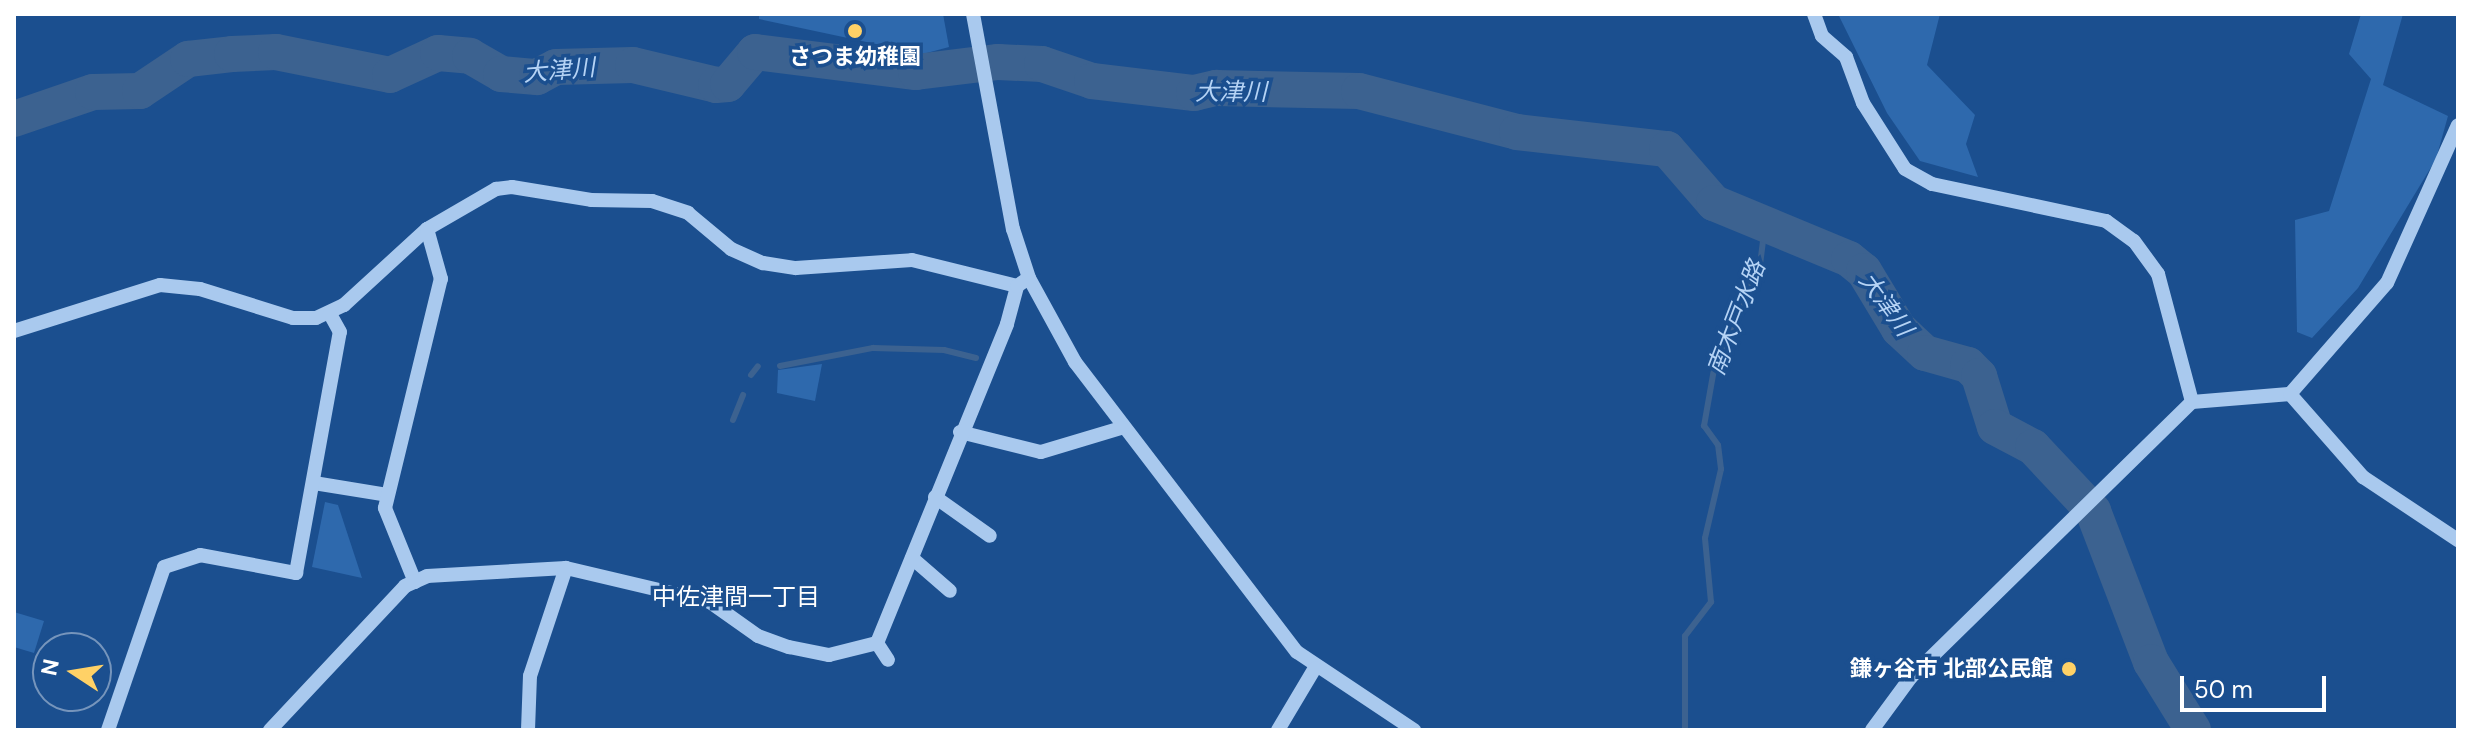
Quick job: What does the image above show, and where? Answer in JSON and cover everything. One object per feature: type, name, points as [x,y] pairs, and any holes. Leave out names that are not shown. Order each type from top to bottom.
[{"type":"street","points":[[973,14],[1023,282],[1121,428],[1242,587],[1315,668],[1414,730]]},
{"type":"street","points":[[1814,14],[1822,36],[1846,57],[1863,103],[1905,169],[1932,184],[2106,221],[2134,241],[2158,274],[2192,402]]},
{"type":"street","points":[[1872,730],[1911,677],[2160,427],[2192,402],[2290,394],[2387,283],[2458,125]]},
{"type":"street","points":[[14,331],[160,285],[235,296],[293,318],[330,314],[427,229],[496,189],[512,187],[591,200],[652,201],[688,213],[731,249],[763,263],[796,268],[912,260],[1023,282]]},
{"type":"street","points":[[415,582],[385,508],[441,279],[427,229]]},
{"type":"street","points":[[877,643],[1023,282]]},
{"type":"street","points":[[108,730],[164,567],[200,555],[296,573],[340,332],[330,314]]},
{"type":"street","points":[[2290,394],[2363,477],[2458,540]]},
{"type":"street","points":[[960,432],[1041,452],[1121,428]]},
{"type":"street","points":[[314,483],[387,495]]},
{"type":"street","points":[[935,497],[990,536]]},
{"type":"street","points":[[912,558],[950,591]]},
{"type":"street","points":[[528,730],[530,676],[566,568]]},
{"type":"street","points":[[270,730],[415,582],[566,568],[710,602],[758,636],[789,647],[829,655],[877,643]]},
{"type":"street","points":[[877,643],[888,660]]},
{"type":"street","points":[[1278,730],[1315,668]]},
{"type":"shaded area","name":"さつま幼稚園","points":[[759,14],[943,14],[949,47],[923,54],[759,19]]},
{"type":"shaded area","points":[[1838,14],[1940,14],[1927,65],[1975,115],[1966,144],[1978,177],[1920,161],[1887,113]]},
{"type":"shaded area","points":[[2361,14],[2403,14],[2383,85],[2448,116],[2436,159],[2358,288],[2312,338],[2297,332],[2295,220],[2329,211],[2371,79],[2349,54]]},
{"type":"shaded area","points":[[822,364],[815,401],[777,393],[778,370]]},
{"type":"shaded area","points":[[325,502],[338,505],[362,578],[312,567]]},
{"type":"shaded area","points":[[14,612],[44,621],[41,632],[32,632],[32,652],[14,647]]},
{"type":"waterway","name":"大津川","points":[[14,119],[93,92],[140,91],[188,59],[232,54],[276,52],[390,75],[438,53],[470,56],[501,74],[537,77],[556,67],[633,65],[716,85],[728,84],[755,52],[916,72],[998,62],[1042,64],[1092,81],[1194,93],[1216,88],[1359,91],[1517,132],[1667,149],[1714,203],[1849,259],[1864,271],[1899,329],[1925,353],[1968,365],[1979,376],[1995,427],[2033,447],[2093,511],[2151,662],[2193,730]]},
{"type":"waterway","name":"南木戸水路","points":[[1685,730],[1685,636],[1711,602],[1705,538],[1721,469],[1718,445],[1704,426],[1714,369],[1760,265],[1765,225]]},
{"type":"waterway","points":[[780,366],[873,348],[944,350],[976,358]]},
{"type":"waterway","points":[[751,375],[758,366]]},
{"type":"waterway","points":[[733,420],[743,395]]},
{"type":"place","name":"さつま幼稚園","points":[[855,31]]},
{"type":"place","name":"鎌ヶ谷市 北部公民館","points":[[2069,669]]},
{"type":"district","name":"中佐津間一丁目","points":[[736,597]]}]
